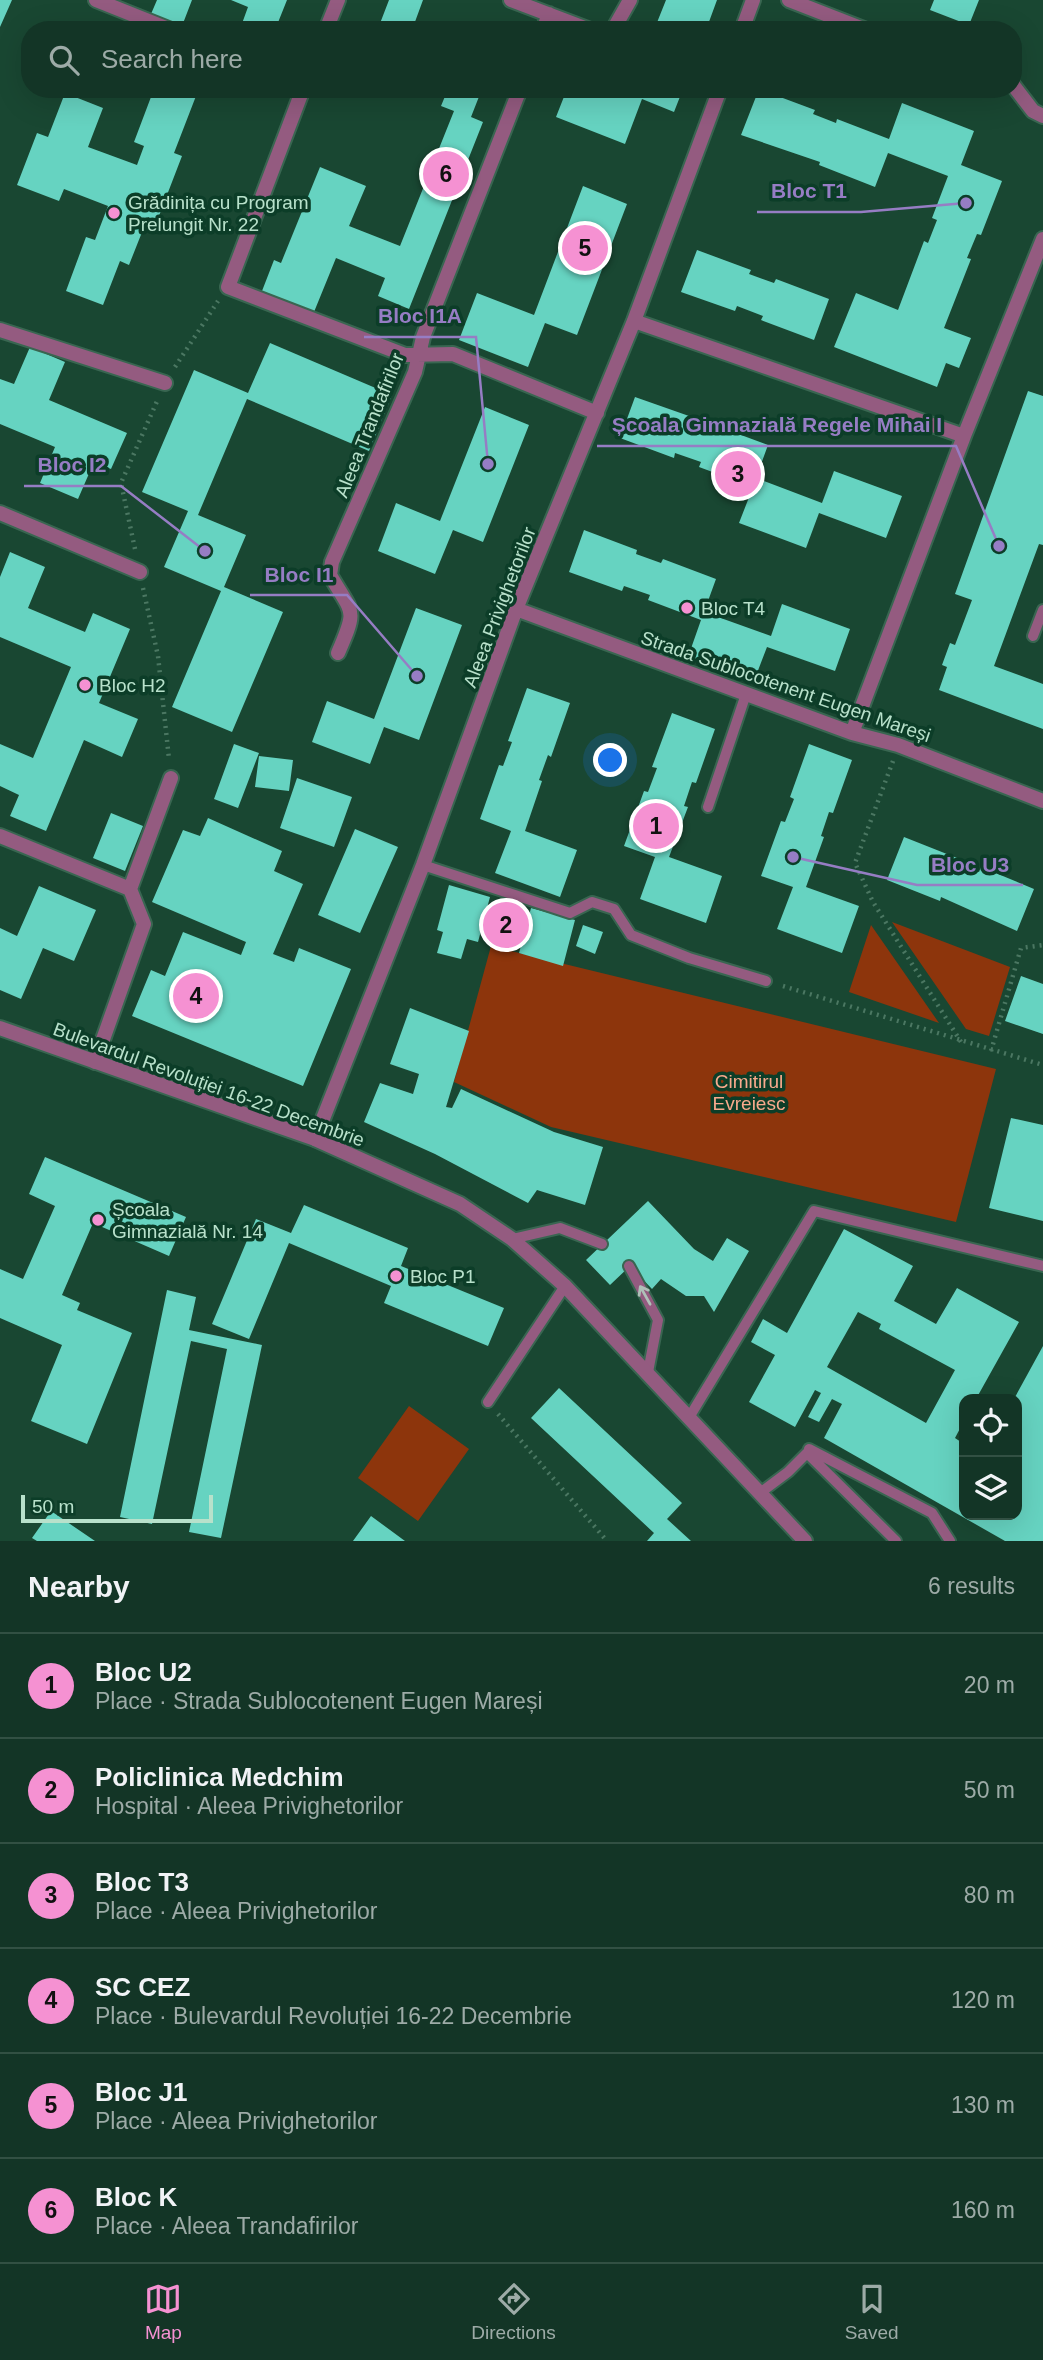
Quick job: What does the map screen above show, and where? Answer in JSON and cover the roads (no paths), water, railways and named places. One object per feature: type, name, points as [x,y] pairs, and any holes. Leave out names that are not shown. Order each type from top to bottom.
[{"type":"street","points":[[96,0],[148,21]]},
{"type":"street","points":[[330,21],[338,0]]},
{"type":"street","points":[[510,0],[567,21]]},
{"type":"street","points":[[618,21],[630,0]]},
{"type":"street","points":[[746,21],[754,0]]},
{"type":"street","points":[[789,0],[843,21]]},
{"type":"street","points":[[546,21],[549,14]]},
{"type":"street","points":[[1022,97],[1033,111],[1043,116]]},
{"type":"street","points":[[300,98],[228,287],[405,355],[453,354],[597,413]]},
{"type":"street","name":"Aleea Trandafirilor","points":[[338,653],[351,623],[352,610],[330,575],[332,562],[415,372],[419,353],[517,98]]},
{"type":"street","name":"Aleea Privighetorilor","points":[[315,1139],[423,865],[516,609],[634,321],[717,98]]},
{"type":"street","points":[[852,733],[964,436],[1043,239]]},
{"type":"street","points":[[634,321],[964,436]]},
{"type":"street","points":[[0,330],[165,383]]},
{"type":"street","points":[[0,513],[140,572]]},
{"type":"street","name":"Strada Sublocotenent Eugen Mareși","points":[[516,609],[852,733],[898,745],[1043,800]]},
{"type":"street","points":[[95,1062],[144,924],[130,889],[171,778]]},
{"type":"street","points":[[0,836],[130,889]]},
{"type":"street","name":"Bulevardul Revoluției 16-22 Decembrie","points":[[0,1028],[315,1139],[460,1204],[512,1239],[565,1286],[805,1541]]},
{"type":"lane","points":[[1033,636],[1043,610]]},
{"type":"lane","points":[[708,807],[746,694]]},
{"type":"lane","points":[[423,865],[570,913],[592,902],[614,909],[631,935],[689,958],[766,981]]},
{"type":"lane","points":[[690,1416],[814,1211],[1043,1266]]},
{"type":"lane","points":[[512,1239],[560,1228],[602,1244]]},
{"type":"lane","points":[[629,1266],[659,1320],[648,1372]]},
{"type":"lane","points":[[488,1402],[565,1286]]},
{"type":"lane","points":[[809,1449],[932,1513],[950,1541]]},
{"type":"lane","points":[[760,1493],[789,1472],[807,1453],[896,1541]]},
{"type":"place","name":"Bloc K","points":[[446,174]]},
{"type":"place","name":"Bloc T1","points":[[966,203]]},
{"type":"place","name":"Grădinița cu Program Prelungit Nr. 22","points":[[114,213]]},
{"type":"place","name":"Bloc J1","points":[[585,248]]},
{"type":"place","name":"Bloc I1A","points":[[488,464]]},
{"type":"place","name":"Bloc T3","points":[[738,474]]},
{"type":"place","name":"Școala Gimnazială Regele Mihai I","points":[[999,546]]},
{"type":"place","name":"Bloc I2","points":[[205,551]]},
{"type":"place","name":"Bloc T4","points":[[687,608]]},
{"type":"place","name":"Bloc I1","points":[[417,676]]},
{"type":"place","name":"Bloc H2","points":[[85,685]]},
{"type":"place","name":"Bloc U2","points":[[656,826]]},
{"type":"place","name":"Bloc U3","points":[[793,857]]},
{"type":"place","name":"Policlinica Medchim","points":[[506,925]]},
{"type":"place","name":"SC CEZ","points":[[196,996]]},
{"type":"place","name":"Școala Gimnazială Nr. 14","points":[[98,1220]]},
{"type":"place","name":"Bloc P1","points":[[396,1276]]},
{"type":"park label","name":"Cimitirul Evreiesc","points":[[749,1092]]}]
